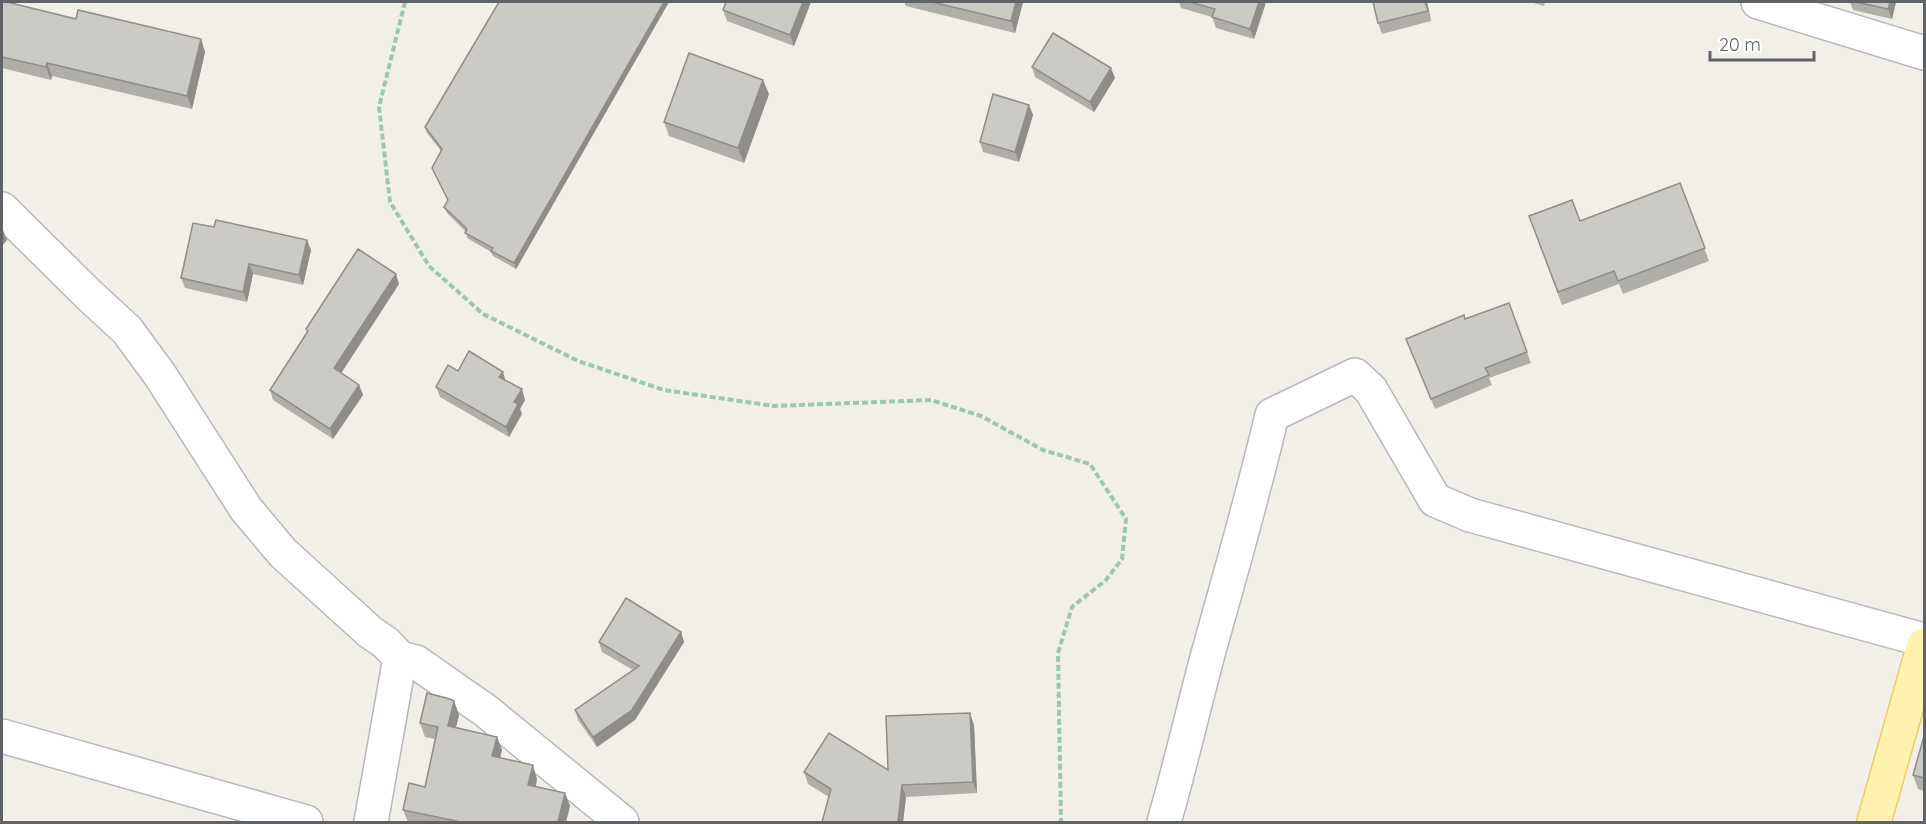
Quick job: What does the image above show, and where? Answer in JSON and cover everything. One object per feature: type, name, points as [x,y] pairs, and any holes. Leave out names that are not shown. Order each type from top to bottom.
[{"type":"main road","points":[[1874,822],[1924,645]]},
{"type":"street","points":[[1758,2],[1924,53]]},
{"type":"street","points":[[2,209],[127,330],[160,375],[246,509],[283,553],[370,632],[386,643],[400,658],[416,662],[486,711],[622,822]]},
{"type":"street","points":[[1164,822],[1255,488],[1272,415],[1355,375],[1371,390],[1435,500],[1470,515],[1924,640]]},
{"type":"street","points":[[370,822],[400,658]]},
{"type":"street","points":[[2,736],[306,822]]},
{"type":"path","points":[[405,2],[379,107],[390,202],[429,266],[483,314],[578,362],[664,390],[774,406],[931,400],[981,416],[1043,450],[1090,464],[1126,519],[1122,559],[1106,580],[1071,607],[1058,652],[1061,822]]},
{"type":"building","points":[[2,2],[76,19],[78,10],[201,39],[187,96],[47,63],[46,67],[2,57]]},
{"type":"building","points":[[499,2],[664,2],[514,263],[491,251],[493,248],[465,233],[467,229],[444,207],[448,200],[432,168],[442,149],[425,127]]},
{"type":"building","points":[[726,2],[803,2],[790,35],[723,10]]},
{"type":"building","points":[[932,2],[1016,2],[1011,21]]},
{"type":"building","points":[[1190,2],[1259,2],[1250,29],[1212,17],[1215,9]]},
{"type":"building","points":[[1373,2],[1425,2],[1428,11],[1378,23]]},
{"type":"building","points":[[1856,2],[1890,2],[1888,9]]},
{"type":"building","points":[[1053,33],[1111,68],[1090,102],[1032,67]]},
{"type":"building","points":[[689,53],[763,80],[738,148],[664,122]]},
{"type":"building","points":[[993,94],[1029,105],[1015,152],[980,142]]},
{"type":"building","points":[[1680,183],[1705,248],[1618,281],[1614,271],[1558,292],[1529,216],[1572,200],[1580,221]]},
{"type":"building","points":[[216,220],[307,240],[299,275],[249,264],[243,292],[181,278],[193,223],[214,227]]},
{"type":"building","points":[[358,249],[396,274],[334,368],[359,385],[330,429],[270,390]]},
{"type":"building","points":[[1509,303],[1527,352],[1485,368],[1489,375],[1431,399],[1406,339],[1464,315],[1465,319]]},
{"type":"building","points":[[469,351],[503,372],[499,377],[522,389],[514,402],[518,404],[506,427],[436,387],[448,365],[458,371]]},
{"type":"building","points":[[626,598],[681,632],[632,710],[593,737],[575,710],[639,666],[599,642]]},
{"type":"building","points":[[427,693],[454,701],[448,726],[497,737],[492,756],[533,765],[528,785],[565,793],[558,822],[461,822],[403,810],[409,783],[425,787],[438,727],[420,723]]},
{"type":"building","points":[[970,713],[973,782],[902,785],[898,822],[822,822],[831,789],[804,772],[829,733],[888,770],[886,716]]},
{"type":"building","points":[[1924,736],[1924,778],[1913,775]]}]
